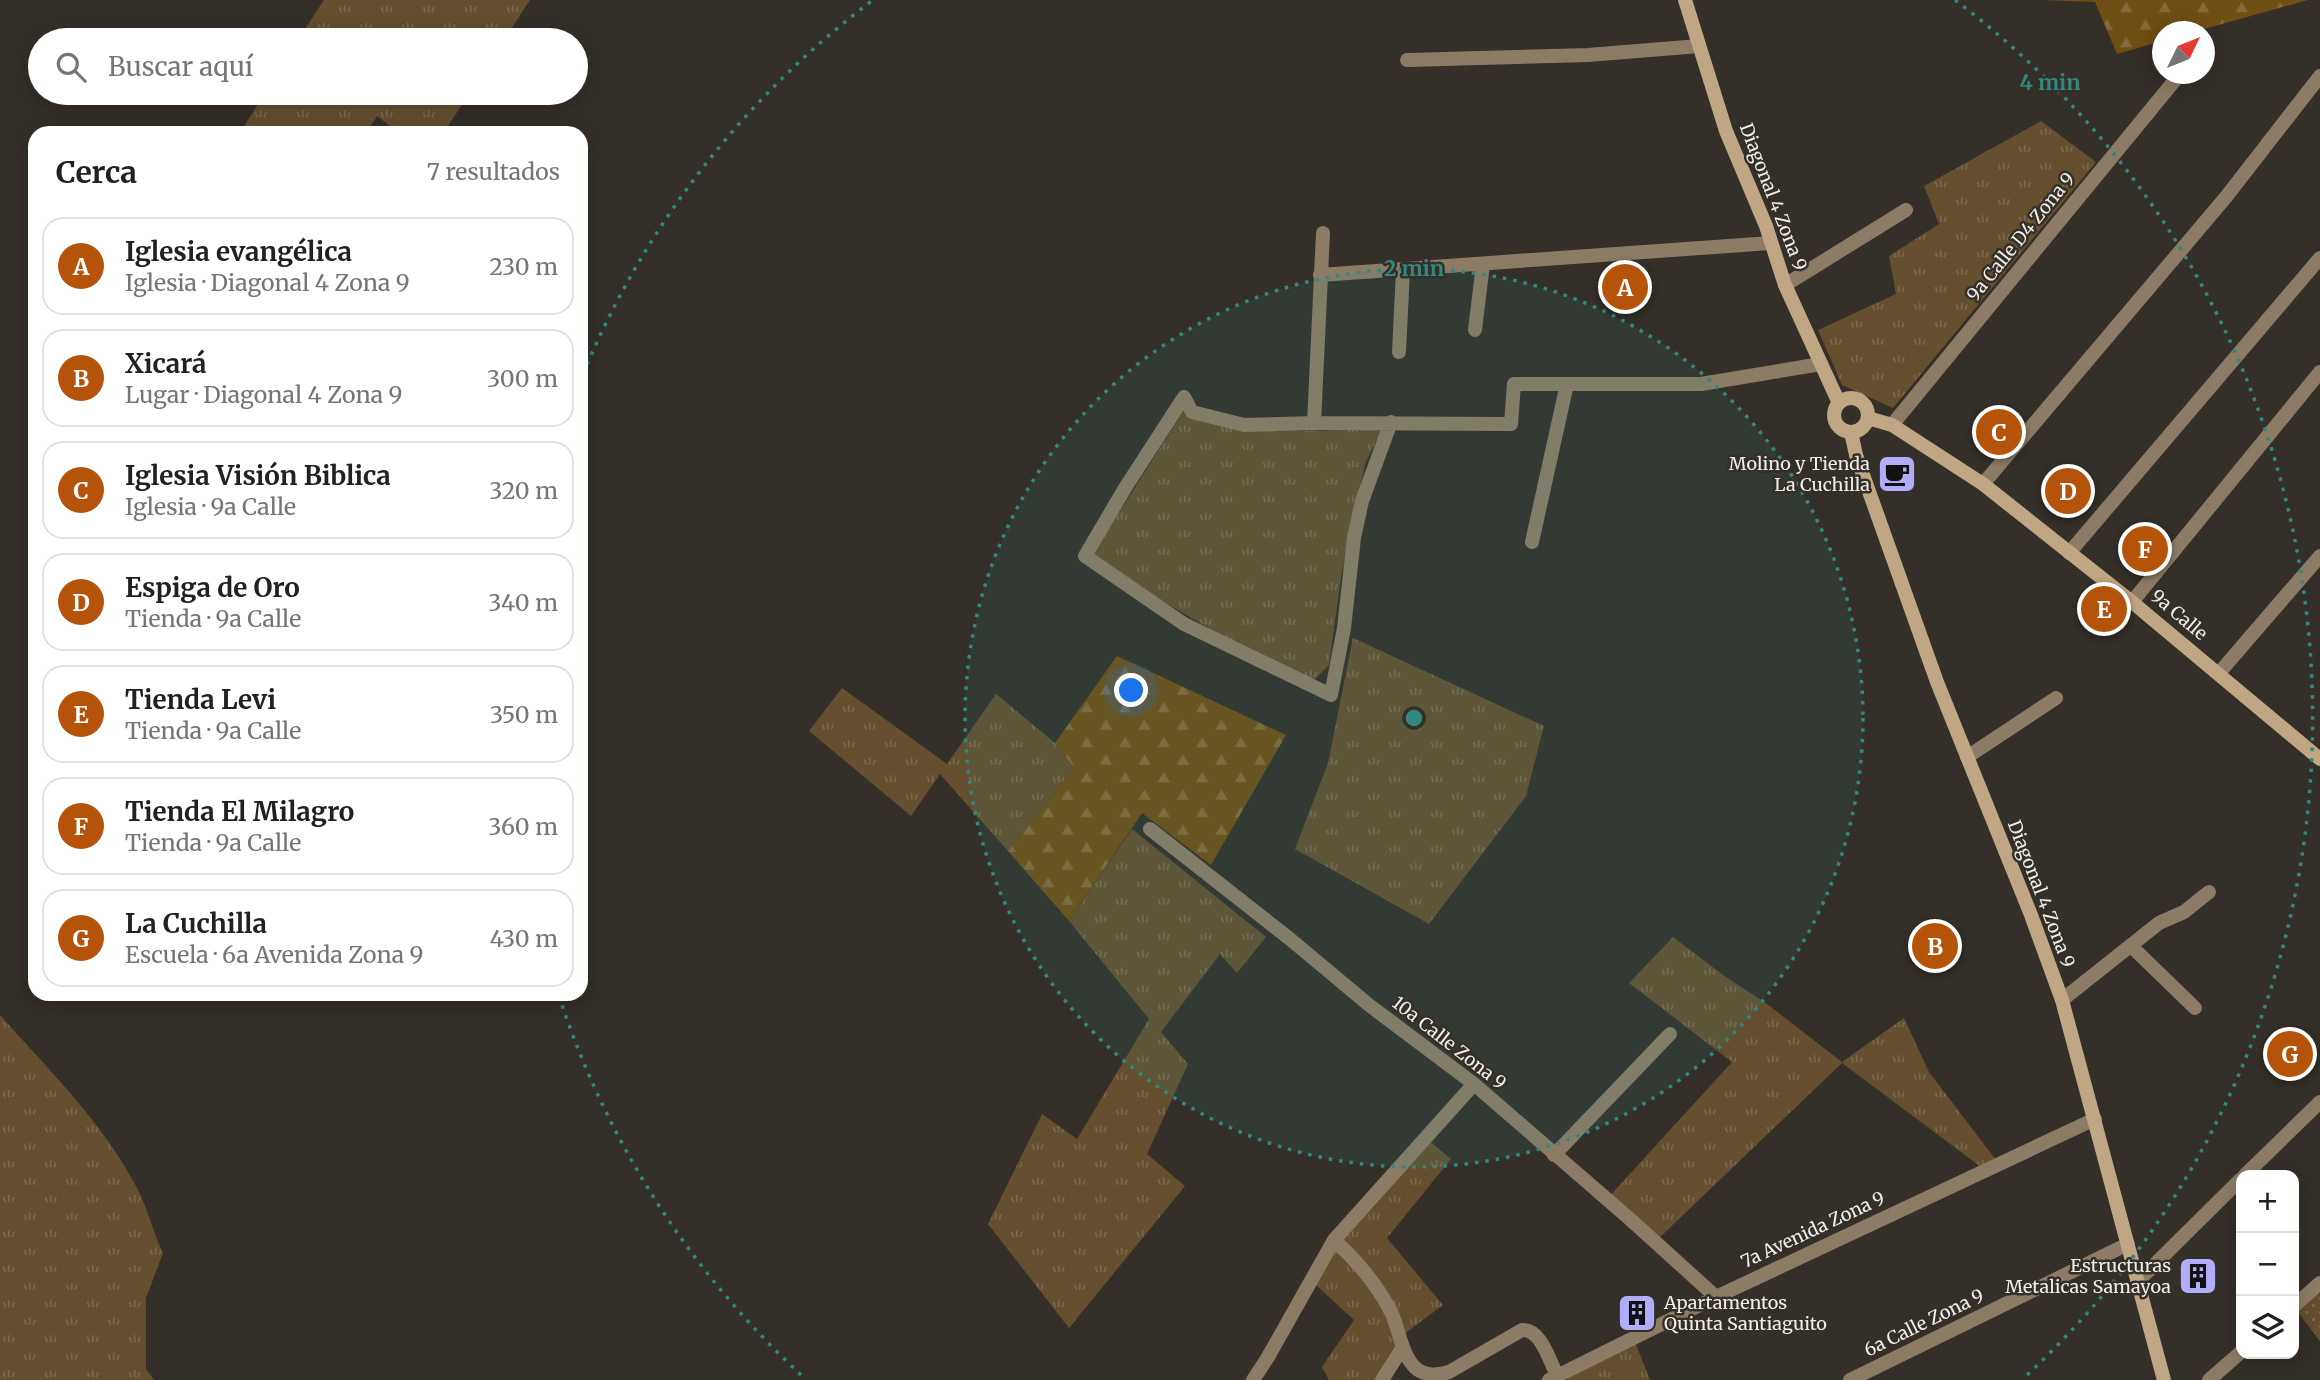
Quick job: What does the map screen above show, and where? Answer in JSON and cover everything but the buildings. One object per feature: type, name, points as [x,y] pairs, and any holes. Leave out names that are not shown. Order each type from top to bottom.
[{"type":"main road","name":"Diagonal 4 Zona 9","points":[[1685,0],[1726,131],[1786,285],[1839,403]]},
{"type":"main road","points":[[1848,398],[1859,400],[1866,408],[1868,418],[1862,428],[1851,432],[1840,428],[1834,419],[1839,403],[1848,398]]},
{"type":"main road","name":"9a Calle","points":[[1868,418],[1892,425],[1983,484],[2317,752]]},
{"type":"main road","name":"Diagonal 4 Zona 9","points":[[1851,432],[1856,455],[1937,682],[2031,915],[2062,1000],[2164,1380]]},
{"type":"street","points":[[1407,60],[1588,55],[1699,46]]},
{"type":"street","points":[[1983,484],[2226,197],[2320,76]]},
{"type":"street","name":"9a Calle D4 Zona 9","points":[[1892,425],[2172,84]]},
{"type":"street","points":[[1786,285],[1906,211]]},
{"type":"street","points":[[1314,423],[1324,233]]},
{"type":"street","points":[[1320,275],[1771,243]]},
{"type":"street","points":[[2069,553],[2320,258]]},
{"type":"street","points":[[1475,330],[1483,264]]},
{"type":"street","points":[[1399,352],[1404,270]]},
{"type":"street","points":[[1391,422],[1362,501],[1354,538],[1344,628],[1331,695],[1184,624],[1085,556],[1184,397],[1192,412],[1244,425],[1391,422],[1511,424],[1514,384],[1701,384],[1821,364]]},
{"type":"street","points":[[2132,601],[2320,372]]},
{"type":"street","points":[[1532,542],[1567,384]]},
{"type":"street","points":[[2219,673],[2320,556]]},
{"type":"street","points":[[1968,757],[2056,698]]},
{"type":"street","name":"10a Calle Zona 9","points":[[1150,829],[1369,1005],[1474,1084],[1716,1297]]},
{"type":"street","points":[[2062,1000],[2159,923],[2185,912],[2209,892]]},
{"type":"street","points":[[2131,946],[2195,1008]]},
{"type":"street","points":[[1555,1155],[1670,1034]]},
{"type":"street","points":[[1253,1380],[1334,1240],[1474,1084]]},
{"type":"street","points":[[2250,1170],[2320,1102]]},
{"type":"street","name":"7a Avenida Zona 9","points":[[1553,1378],[1716,1297],[2095,1119]]},
{"type":"street","points":[[2138,1281],[2236,1184]]},
{"type":"street","points":[[1334,1240],[1353,1257],[1368,1276],[1390,1311],[1411,1362],[1420,1371],[1437,1374],[1449,1372],[1522,1330],[1530,1329],[1536,1334],[1553,1378]]},
{"type":"street","name":"6a Calle Zona 9","points":[[1850,1380],[2128,1244]]},
{"type":"street","points":[[2299,1302],[2320,1283]]},
{"type":"street","points":[[1382,1380],[1403,1347]]},
{"type":"street","points":[[2209,1380],[2236,1356]]},
{"type":"green space","points":[[324,0],[530,0],[512,28],[306,28]]},
{"type":"green space","points":[[2041,0],[2308,0],[2215,26],[2215,21],[2152,21],[2152,44],[2117,54],[2095,2]]},
{"type":"green space","points":[[258,105],[462,105],[448,126],[390,126],[377,116],[371,126],[244,126]]},
{"type":"green space","points":[[2041,121],[2096,162],[1893,408],[1842,385],[1818,330],[1896,294],[1889,256],[1939,224],[1924,186]]},
{"type":"green space","points":[[1183,412],[1245,429],[1382,429],[1365,464],[1341,577],[1329,665],[1314,680],[1245,649],[1109,570],[1093,553]]},
{"type":"green space","points":[[1353,638],[1544,726],[1526,796],[1429,924],[1295,849],[1328,763]]},
{"type":"green space","points":[[1117,656],[1286,735],[1211,865],[1142,813],[1069,921],[1008,851],[1074,768],[1055,743]]},
{"type":"green space","points":[[842,688],[947,764],[996,694],[1055,743],[1074,768],[1008,851],[940,774],[911,816],[809,731]]},
{"type":"green space","points":[[1132,829],[1266,937],[1237,973],[1220,954],[1161,1032],[1188,1064],[1147,1154],[1185,1186],[1069,1328],[988,1224],[1042,1114],[1077,1139],[1149,1019],[1069,921]]},
{"type":"green space","points":[[1673,937],[1842,1062],[1904,1018],[1929,1072],[1999,1164],[1985,1170],[1842,1063],[1655,1242],[1607,1199],[1732,1062],[1629,983]]},
{"type":"green space","points":[[0,1015],[92,1119],[123,1164],[144,1204],[163,1253],[146,1298],[146,1369],[154,1380],[0,1380]]},
{"type":"green space","points":[[1427,1139],[1451,1159],[1387,1238],[1443,1305],[1404,1334],[1338,1239]]},
{"type":"green space","points":[[1336,1247],[1356,1268],[1373,1292],[1397,1344],[1375,1380],[1329,1380],[1322,1367],[1354,1320],[1315,1284]]},
{"type":"green space","points":[[2318,1292],[2320,1294],[2320,1341],[2299,1314],[2299,1309]]},
{"type":"green space","points":[[1633,1337],[1650,1380],[1568,1380],[1564,1372]]},
{"type":"place","name":"Iglesia evangélica","points":[[1625,287]]},
{"type":"place","name":"Iglesia Visión Biblica","points":[[1999,432]]},
{"type":"place","name":"Molino y Tienda La Cuchilla","points":[[1897,474]]},
{"type":"place","name":"Espiga de Oro","points":[[2068,491]]},
{"type":"place","name":"Tienda El Milagro","points":[[2145,549]]},
{"type":"place","name":"Tienda Levi","points":[[2104,609]]},
{"type":"place","name":"Xicará","points":[[1935,946]]},
{"type":"place","name":"La Cuchilla","points":[[2290,1054]]},
{"type":"place","name":"Estructuras Metalicas Samayoa","points":[[2198,1276]]},
{"type":"place","name":"Apartamentos Quinta Santiaguito","points":[[1637,1313]]}]
